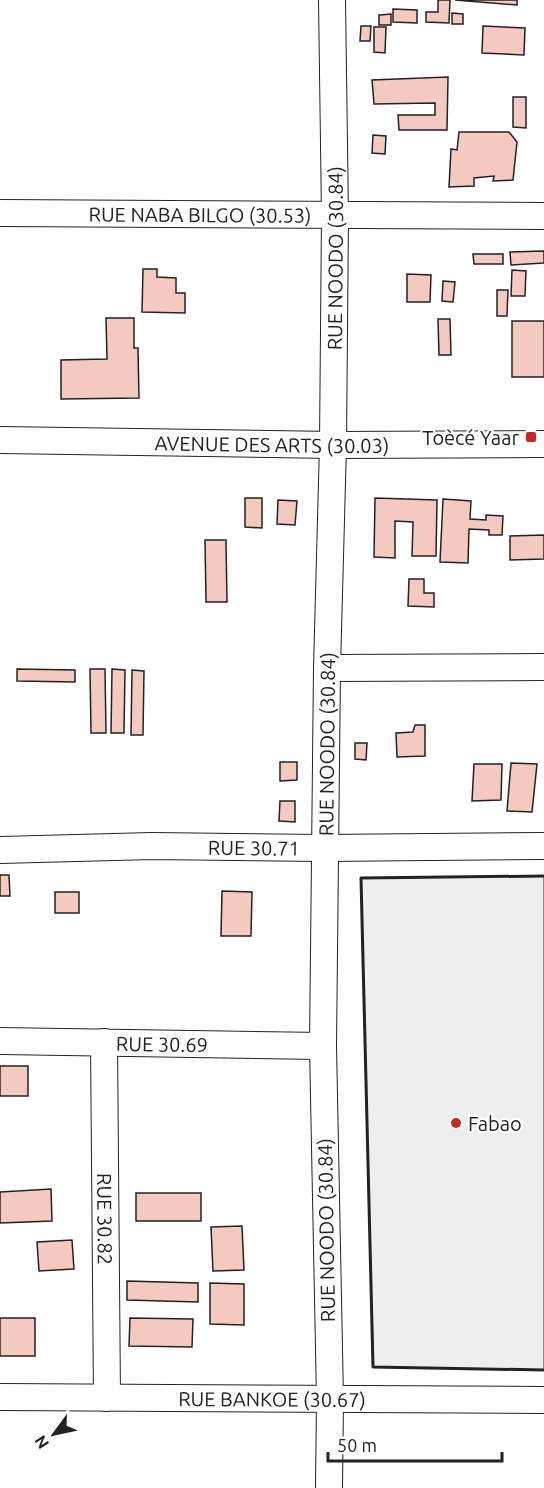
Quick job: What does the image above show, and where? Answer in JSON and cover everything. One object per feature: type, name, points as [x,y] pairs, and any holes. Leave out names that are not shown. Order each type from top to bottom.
[{"type":"street","name":"RUE NOODO (30.84)","points":[[329,1488],[330,1399],[323,1046],[324,848],[336,216],[332,0]]},
{"type":"street","name":"RUE NABA BILGO (30.53)","points":[[0,213],[544,216]]},
{"type":"street","name":"AVENUE DES ARTS (30.03)","points":[[0,440],[544,444]]},
{"type":"street","points":[[327,668],[544,667]]},
{"type":"street","name":"RUE 30.71","points":[[0,850],[152,846],[324,848],[544,846]]},
{"type":"street","name":"RUE 30.69","points":[[0,1041],[323,1046]]},
{"type":"street","name":"RUE 30.82","points":[[104,1041],[107,1398]]},
{"type":"street","name":"RUE BANKOE (30.67)","points":[[0,1397],[544,1401]]},
{"type":"shaded area","name":"Fabao","points":[[544,876],[544,1370],[373,1367],[361,878]]},
{"type":"building","points":[[438,0],[450,0],[449,23],[426,22],[426,12],[438,12]]},
{"type":"building","points":[[455,0],[517,0],[517,5]]},
{"type":"building","points":[[393,9],[417,10],[417,23],[393,22]]},
{"type":"building","points":[[452,13],[463,14],[463,24],[452,24]]},
{"type":"building","points":[[391,14],[391,25],[379,25],[379,15]]},
{"type":"building","points":[[361,26],[371,26],[370,41],[360,41]]},
{"type":"building","points":[[483,26],[525,28],[524,55],[482,53]]},
{"type":"building","points":[[374,27],[386,27],[385,53],[374,52]]},
{"type":"building","points":[[448,77],[447,130],[399,130],[398,115],[435,115],[435,103],[374,104],[372,80]]},
{"type":"building","points":[[513,97],[526,97],[526,128],[513,127]]},
{"type":"building","points":[[459,132],[509,132],[517,142],[513,180],[493,181],[494,176],[474,178],[474,186],[449,187],[451,149],[457,150]]},
{"type":"building","points":[[373,135],[386,136],[385,154],[372,153]]},
{"type":"building","points":[[544,251],[544,263],[511,265],[510,252]]},
{"type":"building","points":[[473,254],[503,254],[503,264],[474,264]]},
{"type":"building","points":[[143,269],[157,269],[157,277],[176,278],[176,293],[185,293],[185,313],[142,312]]},
{"type":"building","points":[[512,270],[526,271],[525,296],[511,296]]},
{"type":"building","points":[[407,274],[431,275],[430,302],[407,302]]},
{"type":"building","points":[[443,281],[455,282],[453,302],[442,301]]},
{"type":"building","points":[[497,290],[508,290],[507,316],[497,316]]},
{"type":"building","points":[[106,318],[134,318],[134,348],[138,348],[139,398],[61,399],[61,360],[107,359]]},
{"type":"building","points":[[438,319],[450,319],[451,355],[439,355]]},
{"type":"building","points":[[512,321],[544,321],[544,377],[512,377]]},
{"type":"building","points":[[245,498],[262,498],[262,528],[245,527]]},
{"type":"building","points":[[375,498],[437,500],[436,556],[412,556],[413,522],[395,521],[395,558],[374,557]]},
{"type":"building","points":[[443,499],[471,501],[470,519],[486,520],[486,515],[503,516],[502,535],[489,535],[489,530],[469,529],[468,563],[440,562]]},
{"type":"building","points":[[278,500],[297,501],[295,525],[277,524]]},
{"type":"building","points":[[544,535],[544,559],[510,560],[510,536]]},
{"type":"building","points":[[205,540],[226,540],[227,602],[206,602]]},
{"type":"building","points":[[409,579],[424,579],[424,593],[434,593],[434,607],[408,606]]},
{"type":"building","points":[[17,669],[75,670],[75,682],[17,681]]},
{"type":"building","points":[[90,669],[105,669],[106,733],[91,733]]},
{"type":"building","points":[[112,669],[125,670],[124,733],[111,733]]},
{"type":"building","points":[[132,670],[144,671],[143,735],[131,735]]},
{"type":"building","points":[[415,725],[425,725],[425,756],[397,757],[396,733],[413,732]]},
{"type":"building","points":[[355,743],[367,743],[366,760],[355,759]]},
{"type":"building","points":[[280,762],[297,762],[297,780],[280,781]]},
{"type":"building","points":[[511,763],[537,764],[532,812],[507,811]]},
{"type":"building","points":[[474,764],[502,764],[501,800],[472,801]]},
{"type":"building","points":[[280,801],[295,801],[295,822],[279,821]]},
{"type":"building","points":[[0,875],[9,875],[10,896],[0,896]]},
{"type":"building","points":[[222,891],[252,892],[251,936],[221,936]]},
{"type":"building","points":[[55,892],[79,892],[79,913],[55,913]]},
{"type":"building","points":[[0,1066],[28,1066],[28,1096],[0,1096]]},
{"type":"building","points":[[51,1189],[52,1221],[0,1223],[0,1192]]},
{"type":"building","points":[[136,1193],[201,1193],[201,1221],[136,1221]]},
{"type":"building","points":[[242,1226],[244,1270],[213,1271],[211,1227]]},
{"type":"building","points":[[72,1240],[74,1269],[39,1271],[37,1242]]},
{"type":"building","points":[[127,1281],[198,1283],[198,1302],[127,1300]]},
{"type":"building","points":[[210,1283],[244,1284],[244,1325],[210,1324]]},
{"type":"building","points":[[0,1318],[35,1318],[35,1356],[0,1356]]},
{"type":"building","points":[[130,1318],[193,1319],[192,1347],[129,1346]]},
{"type":"wall","points":[[544,876],[361,878],[373,1367],[544,1370]]},
{"type":"place","name":"Toècé Yaar","points":[[531,437]]},
{"type":"place","name":"Fabao","points":[[456,1123]]}]
